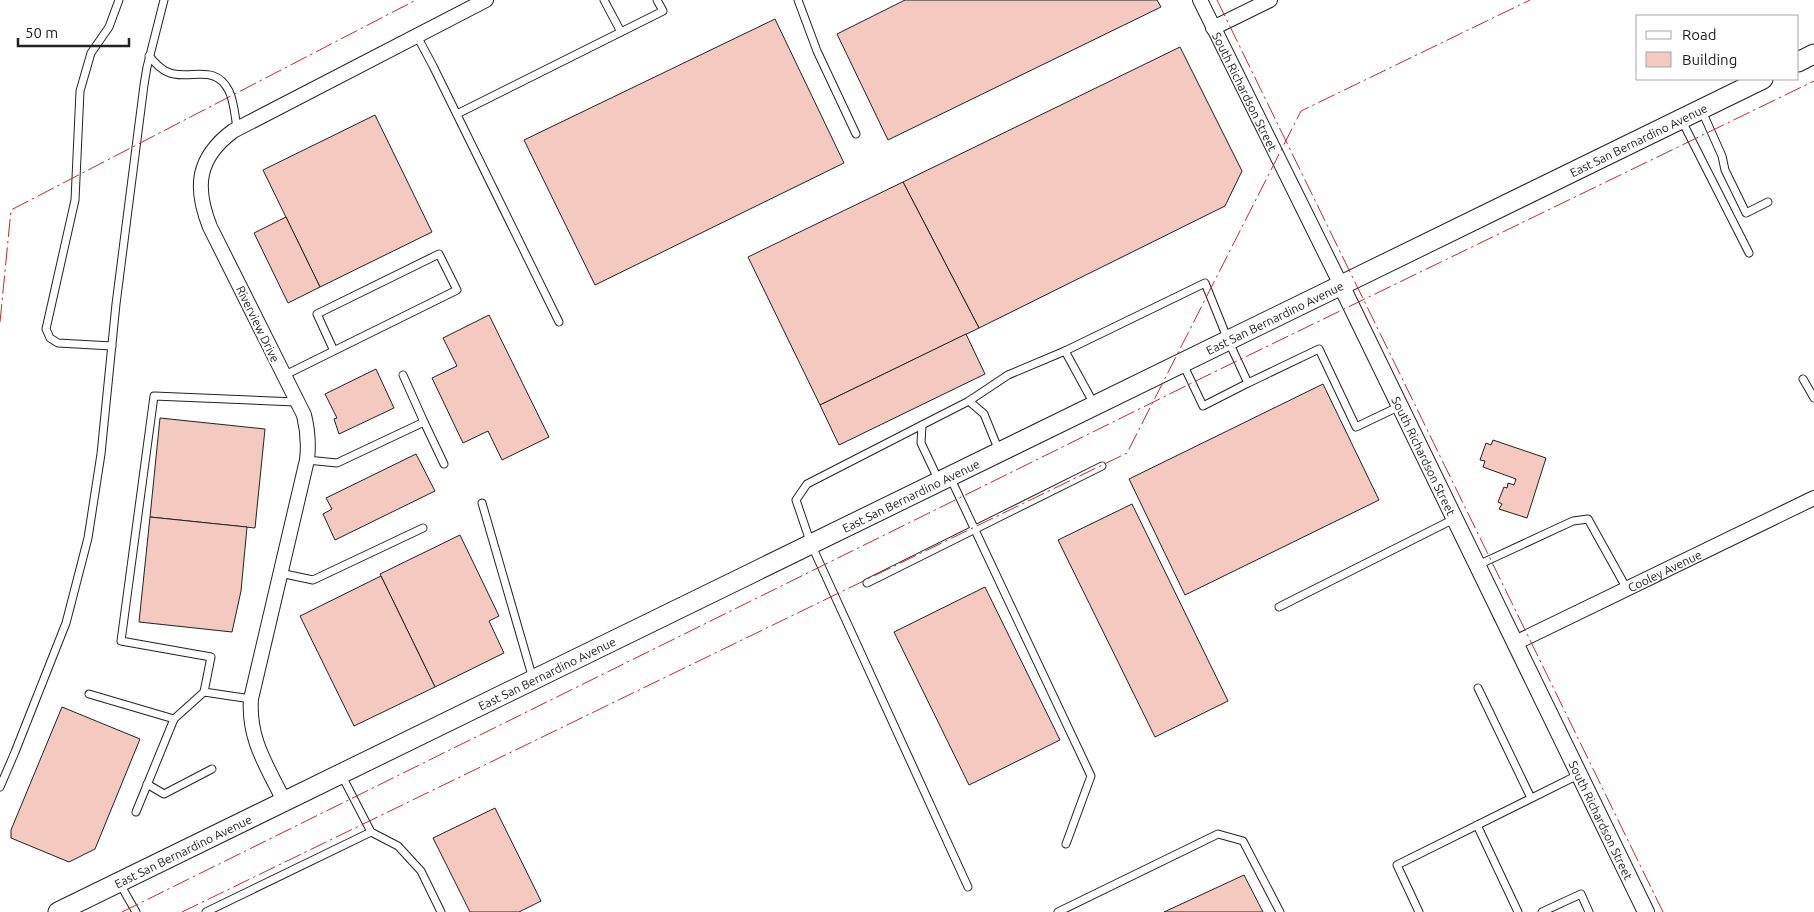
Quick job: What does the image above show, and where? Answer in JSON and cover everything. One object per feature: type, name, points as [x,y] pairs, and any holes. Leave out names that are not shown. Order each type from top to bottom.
[{"type":"main road","points":[[1799,62],[1814,54]]},
{"type":"main road","name":"East San Bernardino Avenue","points":[[58,912],[1761,80]]},
{"type":"street","name":"Riverview Drive","points":[[284,801],[253,734],[250,716],[251,699],[307,460],[308,430],[304,415],[210,227],[201,202],[202,175],[212,151],[220,140],[237,128],[486,0]]},
{"type":"street","name":"South Richardson Street","points":[[1200,0],[1646,912]]},
{"type":"street","points":[[1213,28],[1270,0]]},
{"type":"street","name":"Cooley Avenue","points":[[1514,643],[1814,498]]},
{"type":"lane","points":[[112,346],[58,343],[50,338],[46,329],[75,200],[80,90],[91,53],[109,27],[119,0]]},
{"type":"lane","points":[[0,786],[72,606],[88,538],[100,454],[133,167],[149,56],[164,0]]},
{"type":"lane","points":[[604,0],[621,32]]},
{"type":"lane","points":[[456,114],[664,11],[657,0]]},
{"type":"lane","points":[[798,0],[817,51],[856,134]]},
{"type":"lane","points":[[417,36],[559,322]]},
{"type":"lane","points":[[149,56],[166,72],[174,75],[204,73],[214,76],[223,83],[230,95],[237,128]]},
{"type":"lane","points":[[1701,109],[1722,156],[1725,170],[1746,213],[1768,202]]},
{"type":"lane","points":[[1681,119],[1749,253]]},
{"type":"lane","points":[[283,376],[334,351],[457,290],[439,254],[317,314],[334,351]]},
{"type":"lane","points":[[968,887],[811,544],[796,500],[807,484],[969,401],[1008,375],[1147,313],[1205,283],[1248,383]]},
{"type":"lane","points":[[1182,363],[1203,406],[1318,349],[1356,427],[1400,406]]},
{"type":"lane","points":[[1065,351],[1094,406]]},
{"type":"lane","points":[[403,375],[444,464]]},
{"type":"lane","points":[[1803,380],[1814,398]]},
{"type":"lane","points":[[136,812],[174,719],[204,692],[211,657],[121,641],[154,396],[296,402]]},
{"type":"lane","points":[[969,401],[984,414],[1000,452]]},
{"type":"lane","points":[[307,460],[337,463],[424,422]]},
{"type":"lane","points":[[922,425],[921,443],[975,530],[1091,776],[1066,844]]},
{"type":"lane","points":[[867,582],[1102,466]]},
{"type":"lane","points":[[482,503],[533,680]]},
{"type":"lane","points":[[1279,607],[1454,519]]},
{"type":"lane","points":[[1477,566],[1573,522],[1588,519],[1627,589]]},
{"type":"lane","points":[[280,573],[313,580],[423,528]]},
{"type":"lane","points":[[1478,688],[1531,798]]},
{"type":"lane","points":[[204,692],[251,699]]},
{"type":"lane","points":[[89,694],[174,719]]},
{"type":"lane","points":[[147,784],[164,794],[212,769]]},
{"type":"lane","points":[[341,773],[371,832],[398,846],[421,872],[441,912]]},
{"type":"lane","points":[[1420,912],[1398,865],[1579,775]]},
{"type":"lane","points":[[1477,825],[1518,912]]},
{"type":"lane","points":[[206,912],[371,832]]},
{"type":"lane","points":[[1058,912],[1218,834],[1243,841],[1280,912]]},
{"type":"lane","points":[[119,882],[136,912]]},
{"type":"lane","points":[[1542,912],[1581,894],[1589,912]]},
{"type":"building","points":[[905,0],[1157,0],[1161,7],[888,140],[837,34]]},
{"type":"building","points":[[775,19],[844,163],[595,285],[524,140]]},
{"type":"building","points":[[1180,47],[1242,171],[1225,206],[979,328],[903,182]]},
{"type":"building","points":[[375,115],[432,232],[320,287],[263,170]]},
{"type":"building","points":[[903,182],[979,328],[820,405],[748,257]]},
{"type":"building","points":[[286,217],[320,287],[288,303],[254,233]]},
{"type":"building","points":[[489,315],[549,437],[502,460],[488,431],[463,443],[432,378],[457,366],[443,338]]},
{"type":"building","points":[[966,334],[985,374],[839,445],[820,405]]},
{"type":"building","points":[[376,369],[394,408],[339,434],[334,419],[337,418],[325,394]]},
{"type":"building","points":[[1323,384],[1379,500],[1185,595],[1129,479]]},
{"type":"building","points":[[160,418],[265,429],[255,528],[150,517]]},
{"type":"building","points":[[1493,440],[1546,458],[1527,518],[1499,509],[1502,504],[1498,502],[1504,487],[1507,488],[1508,483],[1514,485],[1516,479],[1483,467],[1485,461],[1480,460],[1486,443],[1491,445]]},
{"type":"building","points":[[416,454],[435,491],[335,540],[323,514],[332,509],[326,498]]},
{"type":"building","points":[[1132,504],[1228,701],[1155,737],[1058,540]]},
{"type":"building","points":[[150,517],[247,527],[241,591],[232,632],[139,622]]},
{"type":"building","points":[[460,535],[499,616],[489,621],[504,653],[435,687],[380,574]]},
{"type":"building","points":[[381,576],[435,687],[354,726],[300,616]]},
{"type":"building","points":[[985,587],[1060,740],[969,785],[894,632]]},
{"type":"building","points":[[62,707],[140,739],[95,849],[69,862],[11,838],[11,830]]},
{"type":"building","points":[[495,808],[541,901],[519,912],[470,912],[433,838]]},
{"type":"building","points":[[1244,875],[1263,912],[1164,912]]},
{"type":"power","points":[[0,322],[11,210],[416,0]]},
{"type":"power","points":[[1217,0],[1663,912]]},
{"type":"power","points":[[182,912],[1127,453],[1301,111],[1530,0]]},
{"type":"power","points":[[122,912],[1206,376],[1814,81]]}]
